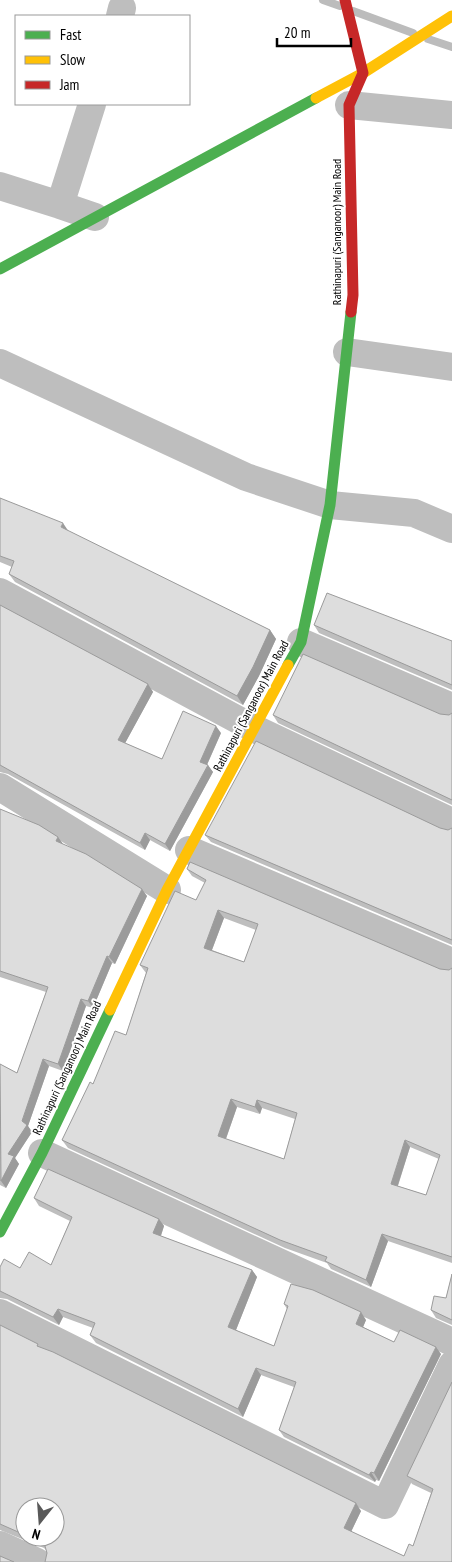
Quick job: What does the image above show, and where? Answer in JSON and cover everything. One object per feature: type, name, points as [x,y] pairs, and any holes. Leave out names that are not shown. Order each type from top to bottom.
[{"type":"street","points":[[345,0],[363,73]]},
{"type":"street","points":[[0,269],[363,73],[452,16]]},
{"type":"street","name":"Rathinapuri (Sanganoor) Main Road","points":[[0,1232],[8,1198],[42,1153],[167,890],[301,642],[330,505],[347,352],[353,294],[349,105],[363,73]]},
{"type":"street","points":[[60,205],[92,105]]},
{"type":"street","points":[[349,105],[452,115]]},
{"type":"street","points":[[0,186],[95,217]]},
{"type":"street","points":[[347,352],[452,367]]},
{"type":"street","points":[[0,363],[246,477],[330,505],[414,513],[452,529]]},
{"type":"street","points":[[0,592],[254,729],[452,822]]},
{"type":"street","points":[[301,642],[452,707]]},
{"type":"street","points":[[2,792],[167,890]]},
{"type":"street","points":[[189,850],[452,962]]},
{"type":"street","points":[[42,1153],[452,1342]]},
{"type":"street","points":[[0,1313],[385,1505],[452,1366]]},
{"type":"street","points":[[0,1545],[37,1562]]},
{"type":"building","points":[[0,498],[63,523],[61,527],[270,630],[237,696],[9,574],[14,561],[0,556]]},
{"type":"building","points":[[327,593],[452,641],[452,685],[314,625]]},
{"type":"building","points":[[0,605],[148,684],[118,740],[162,759],[183,711],[216,726],[200,762],[208,765],[165,844],[145,833],[140,843],[0,765]]},
{"type":"building","points":[[303,654],[440,714],[449,715],[452,713],[452,800],[273,715]]},
{"type":"building","points":[[256,741],[440,828],[448,830],[452,828],[452,940],[205,835]]},
{"type":"building","points":[[0,809],[39,825],[58,837],[56,841],[86,854],[142,889],[109,957],[107,956],[88,1001],[81,999],[58,1064],[43,1059],[22,1121],[27,1125],[8,1154],[14,1156],[1,1181],[0,1064],[17,1073],[48,987],[0,971]]},
{"type":"building","points":[[190,862],[440,969],[449,970],[452,968],[452,1257],[382,1234],[366,1280],[325,1261],[327,1257],[280,1240],[62,1140],[90,1082],[93,1084],[115,1031],[126,1035],[148,968],[140,965],[175,891],[196,900],[206,880],[187,869]],"holes":[[[218,910],[258,924],[244,962],[204,948]],[[231,1099],[255,1107],[257,1100],[297,1113],[284,1159],[218,1136]],[[405,1140],[440,1155],[426,1195],[391,1184]]]},
{"type":"building","points":[[48,1169],[159,1219],[153,1233],[252,1270],[228,1327],[274,1346],[288,1306],[284,1304],[291,1284],[313,1290],[361,1312],[356,1324],[394,1342],[400,1330],[436,1347],[374,1473],[371,1472],[369,1475],[279,1430],[296,1382],[256,1368],[238,1409],[90,1335],[95,1323],[58,1309],[53,1317],[0,1291],[0,1267],[4,1259],[20,1268],[29,1252],[51,1265],[72,1217],[34,1198]]},
{"type":"building","points":[[452,1274],[452,1320],[431,1310],[434,1296],[446,1298]]},
{"type":"building","points":[[0,1325],[38,1344],[37,1346],[53,1352],[356,1503],[344,1528],[404,1556],[409,1544],[413,1546],[433,1489],[407,1476],[452,1382],[452,1562],[45,1562],[47,1553],[45,1547],[65,1547],[65,1497],[15,1497],[15,1531],[0,1524]]},
{"type":"building","points":[[0,1556],[14,1562],[0,1562]]},
{"type":"waterway","points":[[323,0],[340,6]]},
{"type":"waterway","points":[[353,11],[413,33]]},
{"type":"waterway","points":[[428,39],[452,47]]},
{"type":"traffic: fast","points":[[0,269],[316,98]]},
{"type":"traffic: fast","points":[[288,665],[301,642],[330,505],[351,312]]},
{"type":"traffic: fast","points":[[0,1232],[42,1153],[110,1010]]},
{"type":"traffic: slow","points":[[316,98],[363,73],[452,16]]},
{"type":"traffic: slow","points":[[110,1010],[167,890],[288,665]]},
{"type":"traffic: jam","points":[[345,0],[363,73],[349,105],[353,295],[351,312]]}]
